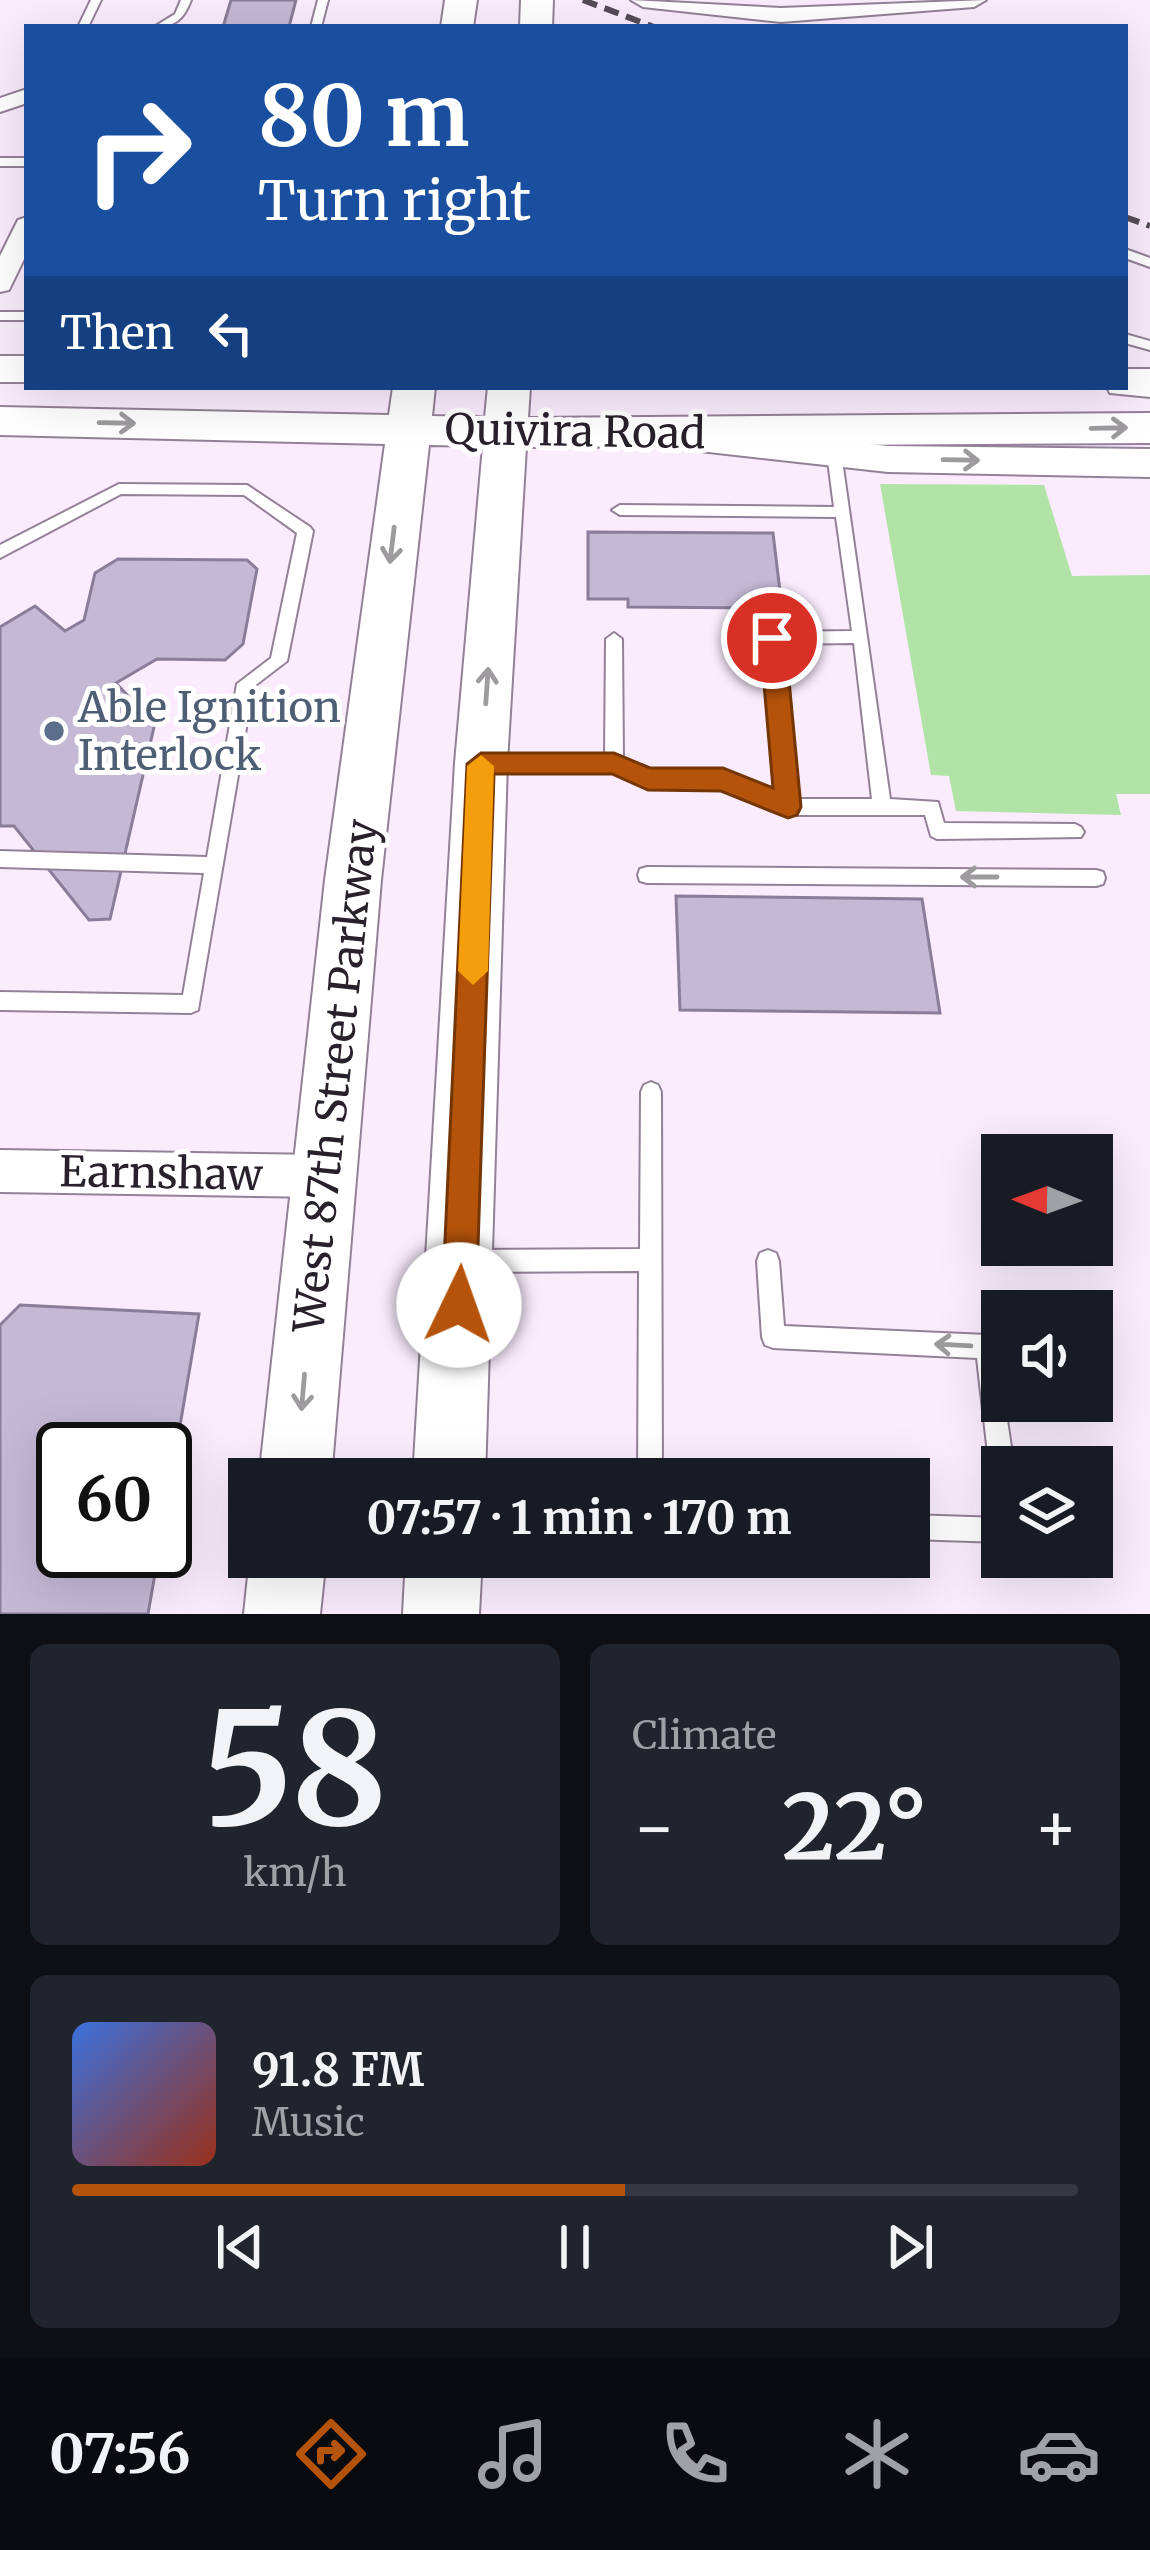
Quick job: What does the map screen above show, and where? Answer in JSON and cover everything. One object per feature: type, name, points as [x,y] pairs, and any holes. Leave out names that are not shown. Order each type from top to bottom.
[{"type":"main road","name":"Quivira Road","points":[[0,421],[410,408],[508,409],[635,434],[1150,428]]},
{"type":"main road","name":"West 87th Street Parkway","points":[[297,1458],[323,1176],[410,408]]},
{"type":"main road","points":[[450,1458],[481,764],[508,409]]},
{"type":"main road","points":[[635,434],[834,453],[1150,463]]},
{"type":"main road","points":[[282,1614],[285,1578]]},
{"type":"main road","points":[[441,1614],[443,1578]]},
{"type":"street","points":[[643,0],[781,15],[974,0]]},
{"type":"street","points":[[0,284],[24,231]]},
{"type":"street","name":"Earnshaw","points":[[0,1171],[323,1176]]},
{"type":"lane","points":[[165,24],[180,16],[186,0]]},
{"type":"lane","points":[[834,453],[882,807]]},
{"type":"lane","points":[[0,552],[118,490],[247,490],[304,531],[278,661],[245,684],[191,1004],[0,1001]]},
{"type":"lane","points":[[620,510],[842,512]]},
{"type":"lane","points":[[788,807],[772,638],[861,638]]},
{"type":"lane","points":[[614,639],[614,764]]},
{"type":"lane","points":[[481,764],[614,764],[648,779],[723,779],[788,807],[932,807],[937,831],[1075,832]]},
{"type":"lane","points":[[0,859],[215,865]]},
{"type":"lane","points":[[647,875],[1096,878]]},
{"type":"lane","points":[[650,1458],[651,1092]]},
{"type":"lane","points":[[461,1261],[647,1259]]},
{"type":"lane","points":[[768,1261],[773,1336],[987,1347],[999,1446]]},
{"type":"lane","points":[[930,1528],[981,1529]]},
{"type":"green space","points":[[880,484],[1044,485],[1072,576],[1150,575],[1150,794],[1116,794],[1121,815],[956,811],[949,776],[931,775]]},
{"type":"building","points":[[231,0],[296,0],[290,24],[224,24]]},
{"type":"building","points":[[588,532],[773,533],[782,608],[628,607],[628,599],[588,599]]},
{"type":"building","points":[[118,559],[247,560],[257,569],[243,644],[225,660],[157,659],[116,683],[143,712],[157,714],[110,919],[89,920],[14,826],[0,826],[0,627],[35,606],[65,631],[84,620],[95,573]]},
{"type":"building","points":[[676,896],[922,899],[940,1013],[680,1010]]},
{"type":"building","points":[[20,1305],[199,1314],[181,1422],[36,1422],[36,1578],[154,1578],[148,1614],[0,1614],[0,1325]]},
{"type":"railway","points":[[583,0],[646,24]]},
{"type":"railway","points":[[1128,218],[1150,226]]},
{"type":"slow traffic","points":[[473,971],[481,766]]},
{"type":"place","name":"Able Ignition Interlock","points":[[54,731]]},
{"type":"route","points":[[459,1305],[481,764],[614,764],[648,779],[723,779],[788,807],[772,638]]}]
